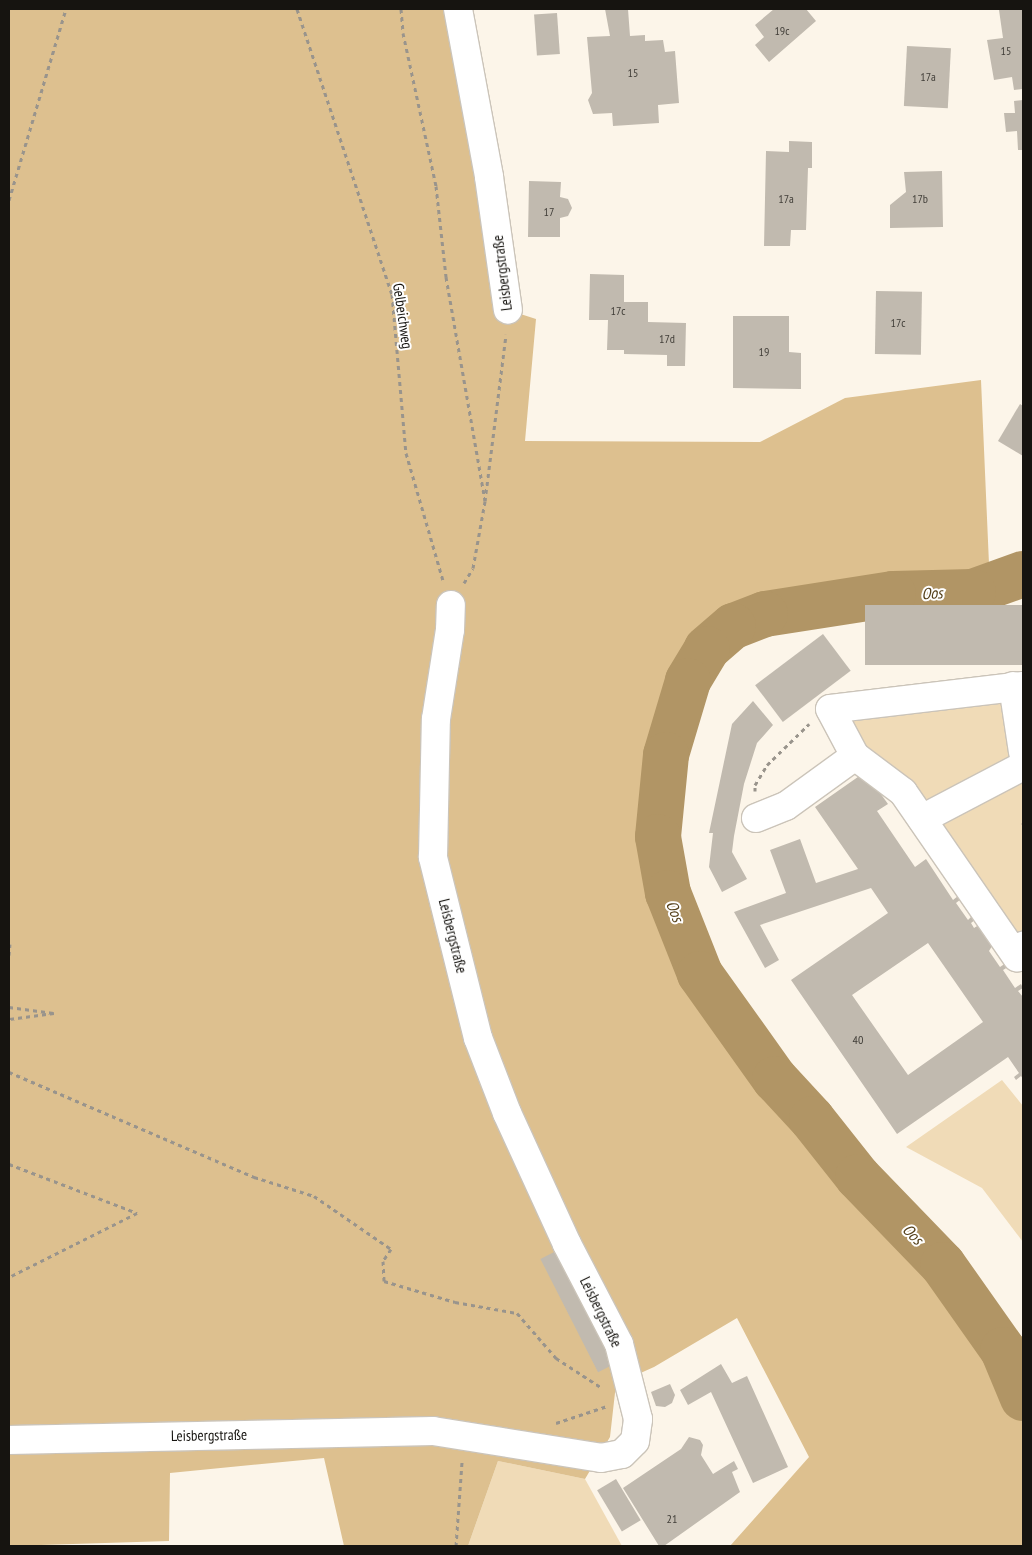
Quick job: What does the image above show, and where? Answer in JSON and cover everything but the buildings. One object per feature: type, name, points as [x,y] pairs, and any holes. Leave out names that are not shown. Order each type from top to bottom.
[{"type":"street","name":"Leisbergstraße","points":[[458,9],[489,177],[508,310]]},
{"type":"street","name":"Leisbergstraße","points":[[9,1440],[433,1431],[601,1458],[622,1454],[635,1441],[638,1419],[619,1344],[567,1244],[507,1112],[478,1038],[433,857],[436,718],[450,630],[451,605]]},
{"type":"street","points":[[1023,752],[1018,686],[830,709],[855,756],[902,792],[1017,957],[1023,946]]},
{"type":"street","points":[[756,818],[786,806],[855,756]]},
{"type":"street","points":[[922,819],[1023,766]]},
{"type":"path","points":[[9,200],[66,9]]},
{"type":"path","name":"Gelbeichweg","points":[[297,9],[392,294],[406,453],[451,605]]},
{"type":"path","points":[[401,9],[403,33],[436,186],[446,277],[486,500]]},
{"type":"path","name":"Leisbergstraße","points":[[473,568],[486,500],[508,310]]},
{"type":"path","points":[[756,818],[755,785],[767,765],[800,731],[830,709]]},
{"type":"path","points":[[9,944],[9,955]]},
{"type":"path","points":[[9,1007],[54,1013],[9,1019]]},
{"type":"path","points":[[9,1072],[254,1178],[314,1196],[391,1249],[383,1261],[384,1281],[455,1302],[517,1313],[556,1358],[608,1394]]},
{"type":"path","points":[[9,1164],[137,1213],[9,1277]]},
{"type":"path","points":[[548,1425],[602,1409],[612,1402]]},
{"type":"path","points":[[456,1546],[462,1462],[471,1464]]},
{"type":"shaded area","points":[[9,9],[458,9],[508,310],[536,319],[525,441],[760,442],[845,398],[981,380],[989,564],[1023,562],[1023,596],[787,617],[740,632],[710,658],[684,716],[667,827],[677,893],[707,968],[849,1153],[941,1255],[1022,1364],[1023,1546],[730,1546],[809,1457],[737,1318],[654,1367],[616,1384],[610,1437],[585,1479],[498,1461],[468,1546],[344,1546],[324,1458],[170,1473],[169,1541],[9,1546]]},
{"type":"shaded area","points":[[1023,691],[1023,946],[867,747],[843,712]]},
{"type":"shaded area","points":[[1002,1080],[1023,1106],[1023,1242],[982,1188],[906,1147]]},
{"type":"shaded area","points":[[498,1461],[585,1479],[622,1546],[468,1546]]},
{"type":"waterway","name":"Oos","points":[[1023,574],[973,592],[893,594],[765,614],[733,626],[707,649],[688,681],[666,755],[658,837],[668,893],[700,974],[775,1079],[812,1119],[858,1177],[943,1265],[1003,1350],[1023,1398]]}]
